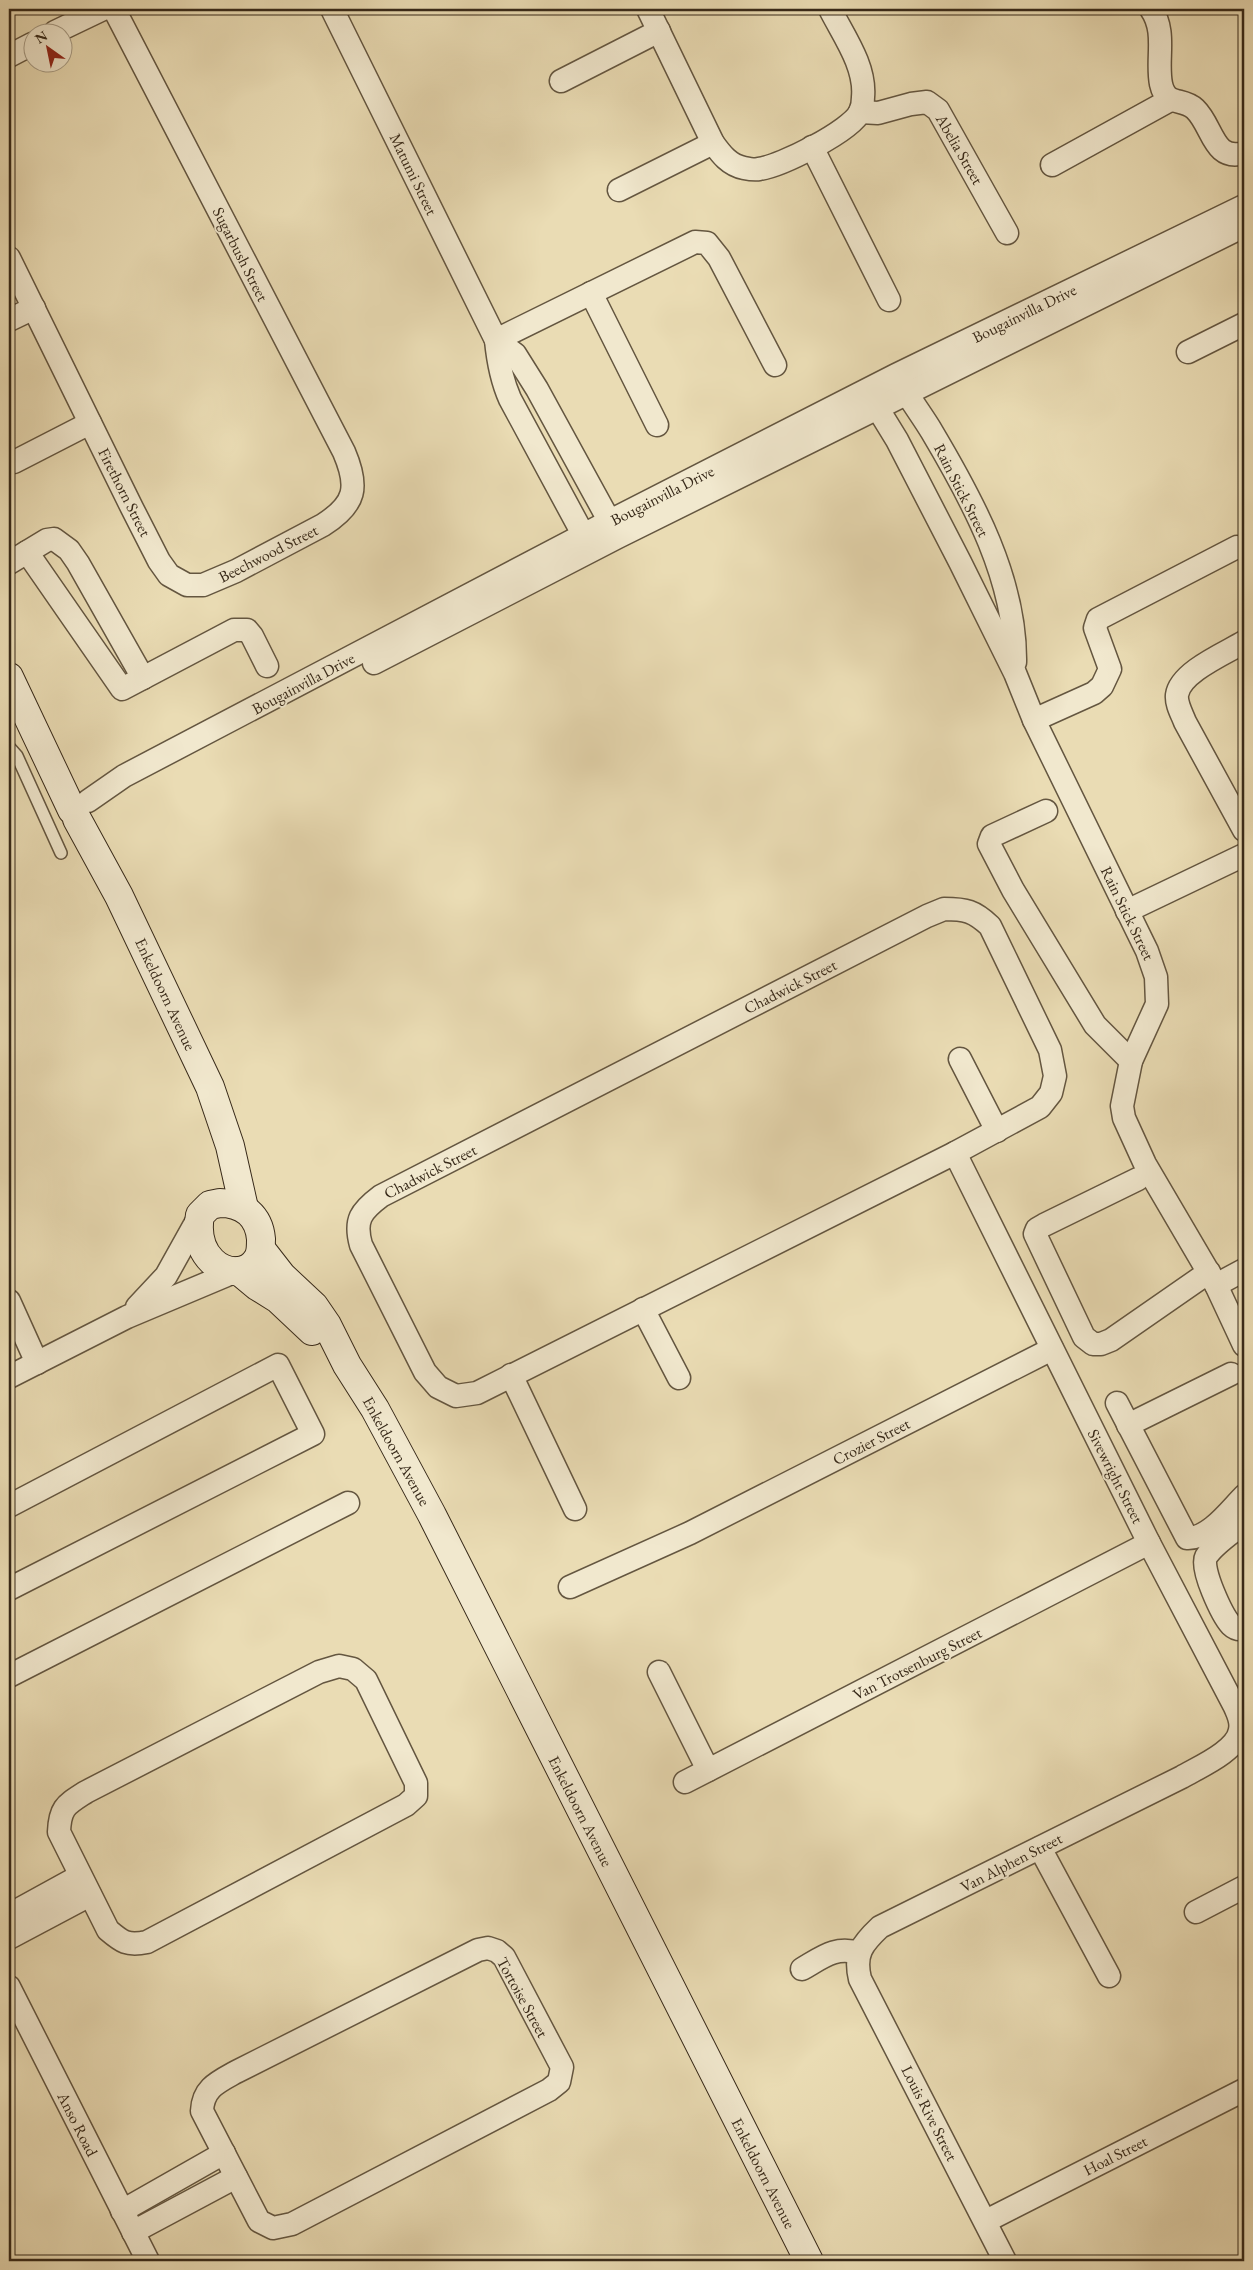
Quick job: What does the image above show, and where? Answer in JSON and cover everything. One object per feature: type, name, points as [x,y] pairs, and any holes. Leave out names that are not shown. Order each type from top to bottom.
[{"type":"street","points":[[72,24],[103,9]]},
{"type":"street","name":"Sugarbush Street","points":[[114,9],[344,452],[353,478],[353,490],[349,503]]},
{"type":"street","name":"Matumi Street","points":[[332,9],[496,340],[498,367],[502,383],[588,543]]},
{"type":"street","points":[[648,9],[713,143],[724,159],[742,168],[758,170],[788,159],[849,126],[860,112],[863,83],[859,67],[830,9]]},
{"type":"street","points":[[1151,9],[1158,24],[1161,84],[1170,100]]},
{"type":"street","points":[[561,81],[659,31]]},
{"type":"street","points":[[9,56],[22,49]]},
{"type":"street","points":[[1052,165],[1170,100],[1188,104],[1196,110],[1219,147],[1226,154],[1234,156],[1244,153]]},
{"type":"street","name":"Abelia Street","points":[[860,112],[878,113],[911,104],[927,102],[938,110],[1007,233]]},
{"type":"street","points":[[618,190],[713,143]]},
{"type":"street","points":[[812,147],[889,300]]},
{"type":"street","name":"Bougainvilla Drive","points":[[84,810],[131,789],[613,529],[873,399],[1244,206]]},
{"type":"street","name":"Bougainvilla Drive","points":[[901,384],[1244,226]]},
{"type":"street","points":[[496,340],[695,242],[708,243],[719,258],[775,365]]},
{"type":"street","name":"Firethorn Street","points":[[9,258],[159,561]]},
{"type":"street","points":[[591,293],[657,425]]},
{"type":"street","points":[[9,320],[34,308]]},
{"type":"street","points":[[1188,352],[1244,324]]},
{"type":"street","name":"Matumi Street","points":[[496,340],[515,354],[533,382],[613,529]]},
{"type":"street","name":"Rain Stick Street","points":[[901,384],[931,430],[965,491],[987,540],[1005,588],[1015,648],[1015,673]]},
{"type":"street","name":"Rain Stick Street","points":[[873,399],[897,440],[1015,673],[1034,720],[1148,951],[1156,978],[1157,1004],[1132,1061],[1122,1106],[1124,1118],[1145,1164],[1213,1279],[1244,1345]]},
{"type":"street","points":[[14,462],[90,423]]},
{"type":"street","name":"Beechwood Street","points":[[159,561],[169,575],[187,585],[203,585],[236,571],[323,525],[337,516],[349,503]]},
{"type":"street","points":[[143,678],[69,550],[54,539],[18,557],[122,689],[143,678],[234,630],[247,630],[267,666]]},
{"type":"street","points":[[1034,720],[1094,692],[1102,686],[1110,669],[1095,628],[1098,618],[1237,548]]},
{"type":"street","points":[[1244,642],[1201,667],[1180,686],[1177,696],[1185,722],[1244,830]]},
{"type":"street","points":[[9,677],[59,780],[84,810]]},
{"type":"street","name":"Enkeldoorn Avenue","points":[[84,810],[94,846],[210,1087],[230,1146],[244,1208],[256,1222],[261,1249],[282,1276],[314,1306],[327,1325],[347,1365],[375,1409],[432,1515],[809,2261]]},
{"type":"street","points":[[1046,811],[992,836],[989,844],[1012,890],[1095,1024],[1132,1061]]},
{"type":"street","points":[[1127,911],[1244,855]]},
{"type":"street","name":"Chadwick Street","points":[[944,909],[961,909],[976,914],[990,926],[1050,1050],[1055,1076],[1051,1093],[1040,1107],[997,1131],[477,1393],[456,1396],[438,1387],[425,1372],[361,1245],[358,1232],[360,1217],[369,1205],[381,1196],[944,909]]},
{"type":"street","points":[[960,1060],[997,1131]]},
{"type":"street","name":"Enkeldoorn Avenue","points":[[230,1146],[205,1210],[199,1236],[202,1247],[218,1267],[237,1272],[290,1308],[347,1365]]},
{"type":"street","name":"Sivewright Street","points":[[955,1153],[1150,1543],[1235,1706],[1240,1721],[1239,1742],[1182,1776]]},
{"type":"street","points":[[1138,1180],[1044,1225],[1037,1229],[1035,1234],[1084,1337],[1093,1344],[1101,1344],[1111,1340],[1213,1279],[1244,1270]]},
{"type":"street","points":[[128,1317],[166,1276],[205,1210],[228,1203],[244,1208]]},
{"type":"street","points":[[9,1377],[128,1317],[253,1264],[259,1258],[261,1249]]},
{"type":"street","points":[[9,1301],[37,1363]]},
{"type":"street","points":[[643,1309],[679,1378]]},
{"type":"street","name":"Crozier Street","points":[[570,1587],[690,1533],[1052,1349]]},
{"type":"street","points":[[9,1506],[278,1365],[313,1434],[9,1589]]},
{"type":"street","points":[[1128,1424],[1231,1374]]},
{"type":"street","points":[[512,1376],[575,1509]]},
{"type":"street","points":[[1117,1403],[1187,1538],[1194,1538],[1212,1528],[1244,1496]]},
{"type":"street","points":[[9,1676],[348,1503]]},
{"type":"street","points":[[1244,1524],[1206,1558],[1204,1567],[1229,1624],[1236,1629],[1244,1630]]},
{"type":"street","name":"Van Trotsenburg Street","points":[[685,1782],[1150,1543]]},
{"type":"street","points":[[339,1666],[354,1669],[366,1680],[416,1783],[416,1796],[406,1805],[147,1942],[134,1945],[121,1941],[108,1930],[85,1885],[59,1832],[60,1817],[65,1806],[86,1792],[319,1672],[339,1666]]},
{"type":"street","points":[[659,1672],[708,1770]]},
{"type":"street","name":"Van Alphen Street","points":[[858,1959],[866,1940],[880,1927],[1182,1776]]},
{"type":"street","points":[[1040,1848],[1108,1976]]},
{"type":"street","points":[[9,1915],[85,1885]]},
{"type":"street","points":[[9,1938],[85,1885]]},
{"type":"street","points":[[1196,1912],[1244,1887]]},
{"type":"street","name":"Tortoise Street","points":[[488,1948],[497,1951],[504,1957],[562,2067],[559,2082],[549,2090],[292,2224],[273,2228],[259,2221],[224,2154],[202,2111],[202,2100],[218,2082],[478,1950],[488,1948]]},
{"type":"street","points":[[802,1968],[840,1949],[858,1959]]},
{"type":"street","name":"Louis Rive Street","points":[[858,1959],[860,1979],[1005,2261]]},
{"type":"street","name":"Anso Road","points":[[9,1987],[148,2261]]},
{"type":"street","name":"Hoal Street","points":[[986,2221],[1244,2090]]},
{"type":"street","points":[[122,2211],[224,2154]]},
{"type":"street","points":[[133,2232],[236,2177]]},
{"type":"lane","points":[[9,747],[17,756],[62,853]]}]
